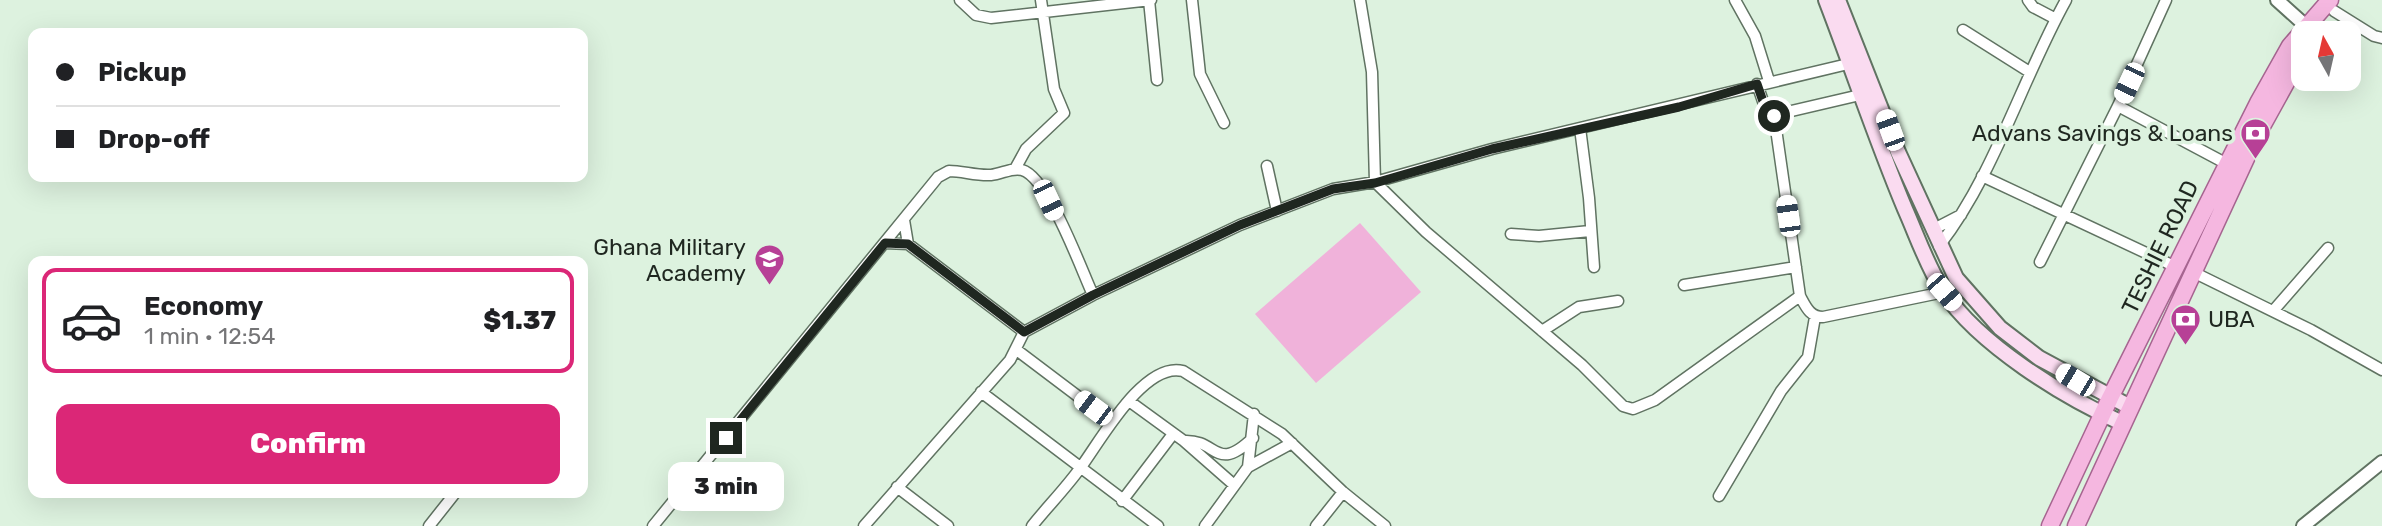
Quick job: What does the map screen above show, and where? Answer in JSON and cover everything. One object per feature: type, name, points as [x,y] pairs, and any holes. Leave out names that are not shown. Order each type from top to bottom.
[{"type":"main road","points":[[1826,0],[1860,95],[1925,255],[1944,292],[1968,320],[2003,351],[2102,414],[2122,422]]},
{"type":"main road","points":[[1838,0],[1932,230],[1956,278],[2000,328],[2039,358],[2130,407]]},
{"type":"main road","name":"TESHIE ROAD","points":[[2320,21],[2336,4]]},
{"type":"main road","name":"TESHIE ROAD","points":[[2050,526],[2102,414],[2227,164],[2291,45]]},
{"type":"main road","name":"TESHIE ROAD","points":[[2076,526],[2261,127],[2291,73]]},
{"type":"street","points":[[960,0],[976,15],[990,18],[1044,15],[1150,0],[1157,80]]},
{"type":"street","points":[[1015,169],[1026,149],[1064,113],[1054,89],[1041,0]]},
{"type":"street","points":[[1192,0],[1200,74],[1224,123]]},
{"type":"street","points":[[1360,0],[1372,72],[1375,183],[1426,232],[1542,331],[1623,406],[1633,409],[1655,400],[1800,296]]},
{"type":"street","points":[[1735,0],[1755,36],[1769,81]]},
{"type":"street","points":[[2028,0],[2032,7],[2056,19]]},
{"type":"street","points":[[1939,246],[1961,215],[1982,176],[2028,71],[2066,0]]},
{"type":"street","points":[[2040,262],[2118,106],[2166,0]]},
{"type":"street","points":[[2277,0],[2301,21]]},
{"type":"street","points":[[2336,4],[2374,36],[2382,38]]},
{"type":"street","points":[[1963,30],[2028,71]]},
{"type":"street","points":[[864,526],[1018,351],[1024,332],[1093,295],[1240,225],[1333,189],[1375,183],[1580,128],[1679,107],[1757,84],[1848,64]]},
{"type":"street","points":[[1757,84],[1767,113],[1774,116],[1860,95]]},
{"type":"street","points":[[2118,106],[2227,164]]},
{"type":"street","points":[[1719,496],[1781,391],[1808,357],[1815,317],[1800,296],[1774,116]]},
{"type":"street","points":[[1580,128],[1590,198],[1594,267]]},
{"type":"street","points":[[1267,166],[1277,211]]},
{"type":"street","points":[[653,526],[938,177],[948,171],[978,176],[1015,169],[1025,170],[1034,177],[1048,200],[1093,295]]},
{"type":"street","points":[[1982,176],[2064,217],[2176,267]]},
{"type":"street","points":[[1932,230],[1961,215]]},
{"type":"street","points":[[904,220],[908,244]]},
{"type":"street","points":[[1511,234],[1539,236],[1590,231]]},
{"type":"street","points":[[885,243],[908,244],[1024,332]]},
{"type":"street","points":[[2273,310],[2328,248]]},
{"type":"street","points":[[1684,285],[1796,267]]},
{"type":"street","points":[[2193,272],[2273,310],[2382,370]]},
{"type":"street","points":[[1815,317],[1944,292]]},
{"type":"street","points":[[1542,331],[1579,307],[1618,301]]},
{"type":"street","points":[[1018,351],[1112,422]]},
{"type":"street","points":[[1032,526],[1081,467],[1129,401],[1158,374],[1174,368],[1254,414],[1292,443],[1343,492],[1385,526]]},
{"type":"street","points":[[981,392],[1158,526]]},
{"type":"street","points":[[1129,401],[1184,441],[1233,484]]},
{"type":"street","points":[[1248,467],[1254,414]]},
{"type":"street","points":[[1122,501],[1173,435]]},
{"type":"street","points":[[1184,441],[1197,440],[1222,455],[1233,453],[1253,438]]},
{"type":"street","points":[[1205,526],[1233,484],[1248,467],[1292,443]]},
{"type":"street","points":[[2303,526],[2382,462]]},
{"type":"street","points":[[897,487],[948,526]]},
{"type":"street","points":[[1320,525],[1343,492]]},
{"type":"street","points":[[431,525],[451,498]]},
{"type":"shaded area","points":[[1360,223],[1421,292],[1316,383],[1255,314]]},
{"type":"place","name":"Advans Savings & Loans","points":[[2256,160]]},
{"type":"place","name":"Ghana Military Academy","points":[[769,287]]},
{"type":"place","name":"UBA","points":[[2185,346]]},
{"type":"route","points":[[726,438],[885,243],[908,244],[1024,332],[1093,295],[1240,225],[1333,189],[1375,183],[1492,149],[1679,107],[1757,84],[1767,113],[1774,116]]}]
